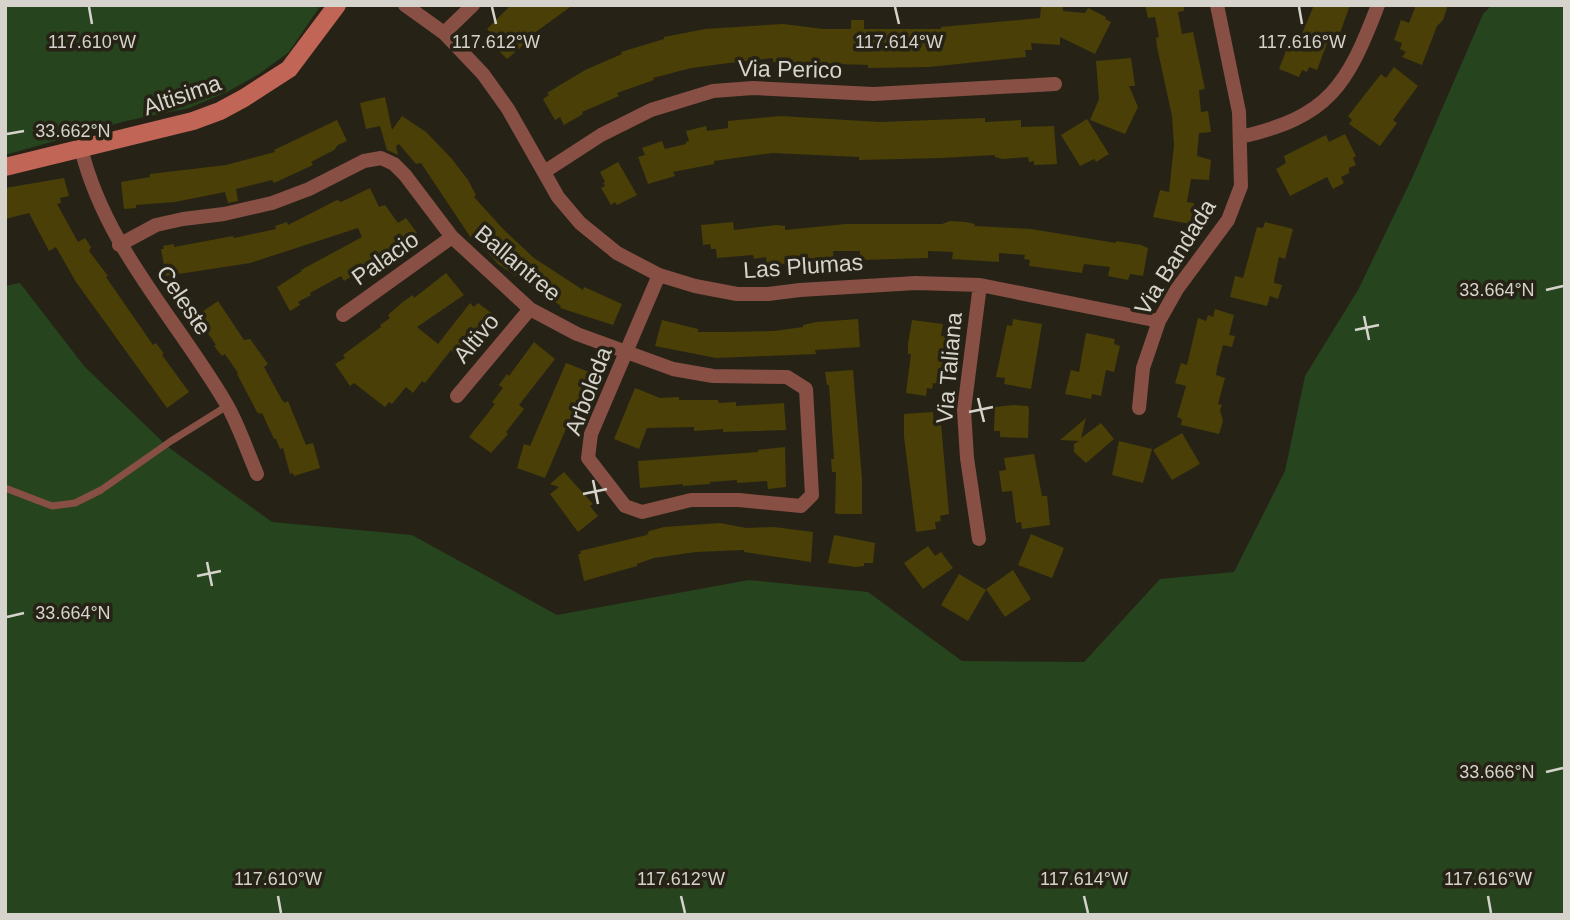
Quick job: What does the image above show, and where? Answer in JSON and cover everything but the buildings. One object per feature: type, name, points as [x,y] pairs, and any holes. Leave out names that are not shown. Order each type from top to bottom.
[{"type":"street","name":"Altisima","points":[[5,167],[193,121],[220,111],[289,69],[337,5]]},
{"type":"street","name":"Las Plumas","points":[[405,5],[444,33],[483,74],[502,100],[558,197],[580,223],[617,253],[659,275],[695,286],[737,294],[916,283],[980,285],[1159,321]]},
{"type":"street","points":[[444,33],[473,5]]},
{"type":"street","name":"Via Bandada","points":[[1139,408],[1143,368],[1159,321],[1177,289],[1228,220],[1241,186],[1239,112],[1217,5]]},
{"type":"street","points":[[1240,137],[1270,131],[1301,117],[1322,103],[1343,81],[1359,55],[1378,5]]},
{"type":"street","name":"Via Perico","points":[[544,172],[601,135],[651,110],[713,91],[753,88],[873,94],[1055,84]]},
{"type":"street","name":"Celeste","points":[[81,148],[92,185],[119,244],[228,406],[257,474]]},
{"type":"street","name":"Ballantree","points":[[119,244],[156,225],[272,203],[309,189],[364,161],[381,158],[394,164],[405,175],[452,237],[530,309],[577,334],[673,369],[713,376],[787,377],[806,390],[812,495],[801,506]]},
{"type":"street","name":"Palacio","points":[[343,315],[452,237]]},
{"type":"street","name":"Arboleda","points":[[659,275],[592,434],[588,457],[625,506],[642,512],[691,500],[739,500],[801,506]]},
{"type":"street","name":"Via Taliana","points":[[979,539],[967,458],[964,410],[980,285]]},
{"type":"street","name":"Altivo","points":[[457,396],[530,309]]},
{"type":"lane","points":[[5,488],[52,506],[75,503],[102,490],[171,441],[228,406]]},
{"type":"green space","points":[[5,5],[321,5],[289,52],[259,74],[227,92],[189,108],[126,121],[5,155]]},
{"type":"green space","points":[[1492,5],[1565,5],[1565,915],[5,915],[5,286],[20,283],[84,366],[168,447],[272,522],[412,535],[557,615],[749,580],[868,592],[962,661],[1084,662],[1160,579],[1234,572],[1285,471],[1305,376],[1358,290],[1413,176],[1483,14]]}]
